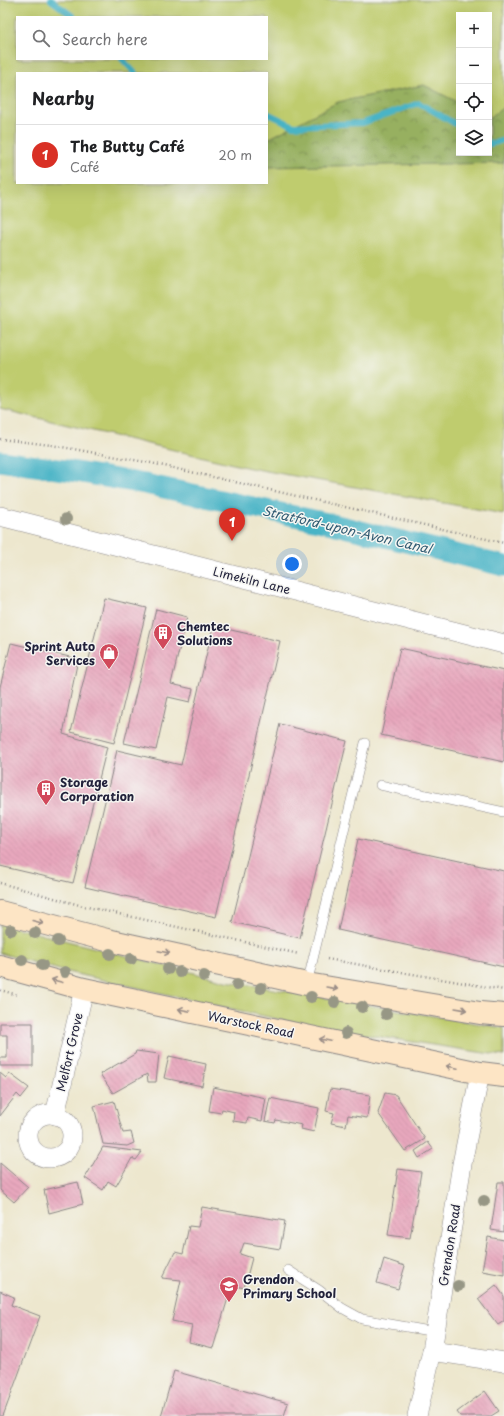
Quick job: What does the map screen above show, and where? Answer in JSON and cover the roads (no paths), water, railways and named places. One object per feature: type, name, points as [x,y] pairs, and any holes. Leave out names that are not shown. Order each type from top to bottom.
[{"type":"street","name":"Limekiln Lane","points":[[0,516],[504,644]]},
{"type":"street","points":[[0,912],[107,940],[307,984],[480,1013],[504,1015]]},
{"type":"street","name":"Warstock Road","points":[[0,966],[84,989],[480,1073],[504,1076]]},
{"type":"street","name":"Melfort Grove","points":[[54,1115],[84,989]]},
{"type":"street","name":"Grendon Road","points":[[417,1416],[432,1351],[462,1164],[480,1073]]},
{"type":"street","points":[[432,1351],[504,1362]]},
{"type":"lane","points":[[307,984],[365,743]]},
{"type":"lane","points":[[380,785],[504,812]]},
{"type":"lane","points":[[288,1270],[319,1290],[342,1308],[362,1319],[435,1332]]},
{"type":"waterway","points":[[51,0],[73,16]]},
{"type":"waterway","points":[[123,60],[134,72]]},
{"type":"waterway","points":[[268,113],[294,126],[363,123],[419,103],[456,124]]},
{"type":"waterway","points":[[492,144],[504,140]]},
{"type":"waterway","name":"Stratford-upon-Avon Canal","points":[[0,461],[65,470],[145,484],[332,524],[504,566]]},
{"type":"place","name":"The Butty Café","points":[[232,541]]},
{"type":"place","name":"Chemtec Solutions","points":[[163,650]]},
{"type":"place","name":"Sprint Auto Services","points":[[109,670]]},
{"type":"place","name":"Storage Corporation","points":[[46,806]]},
{"type":"place","name":"Grendon Primary School","points":[[229,1303]]}]
